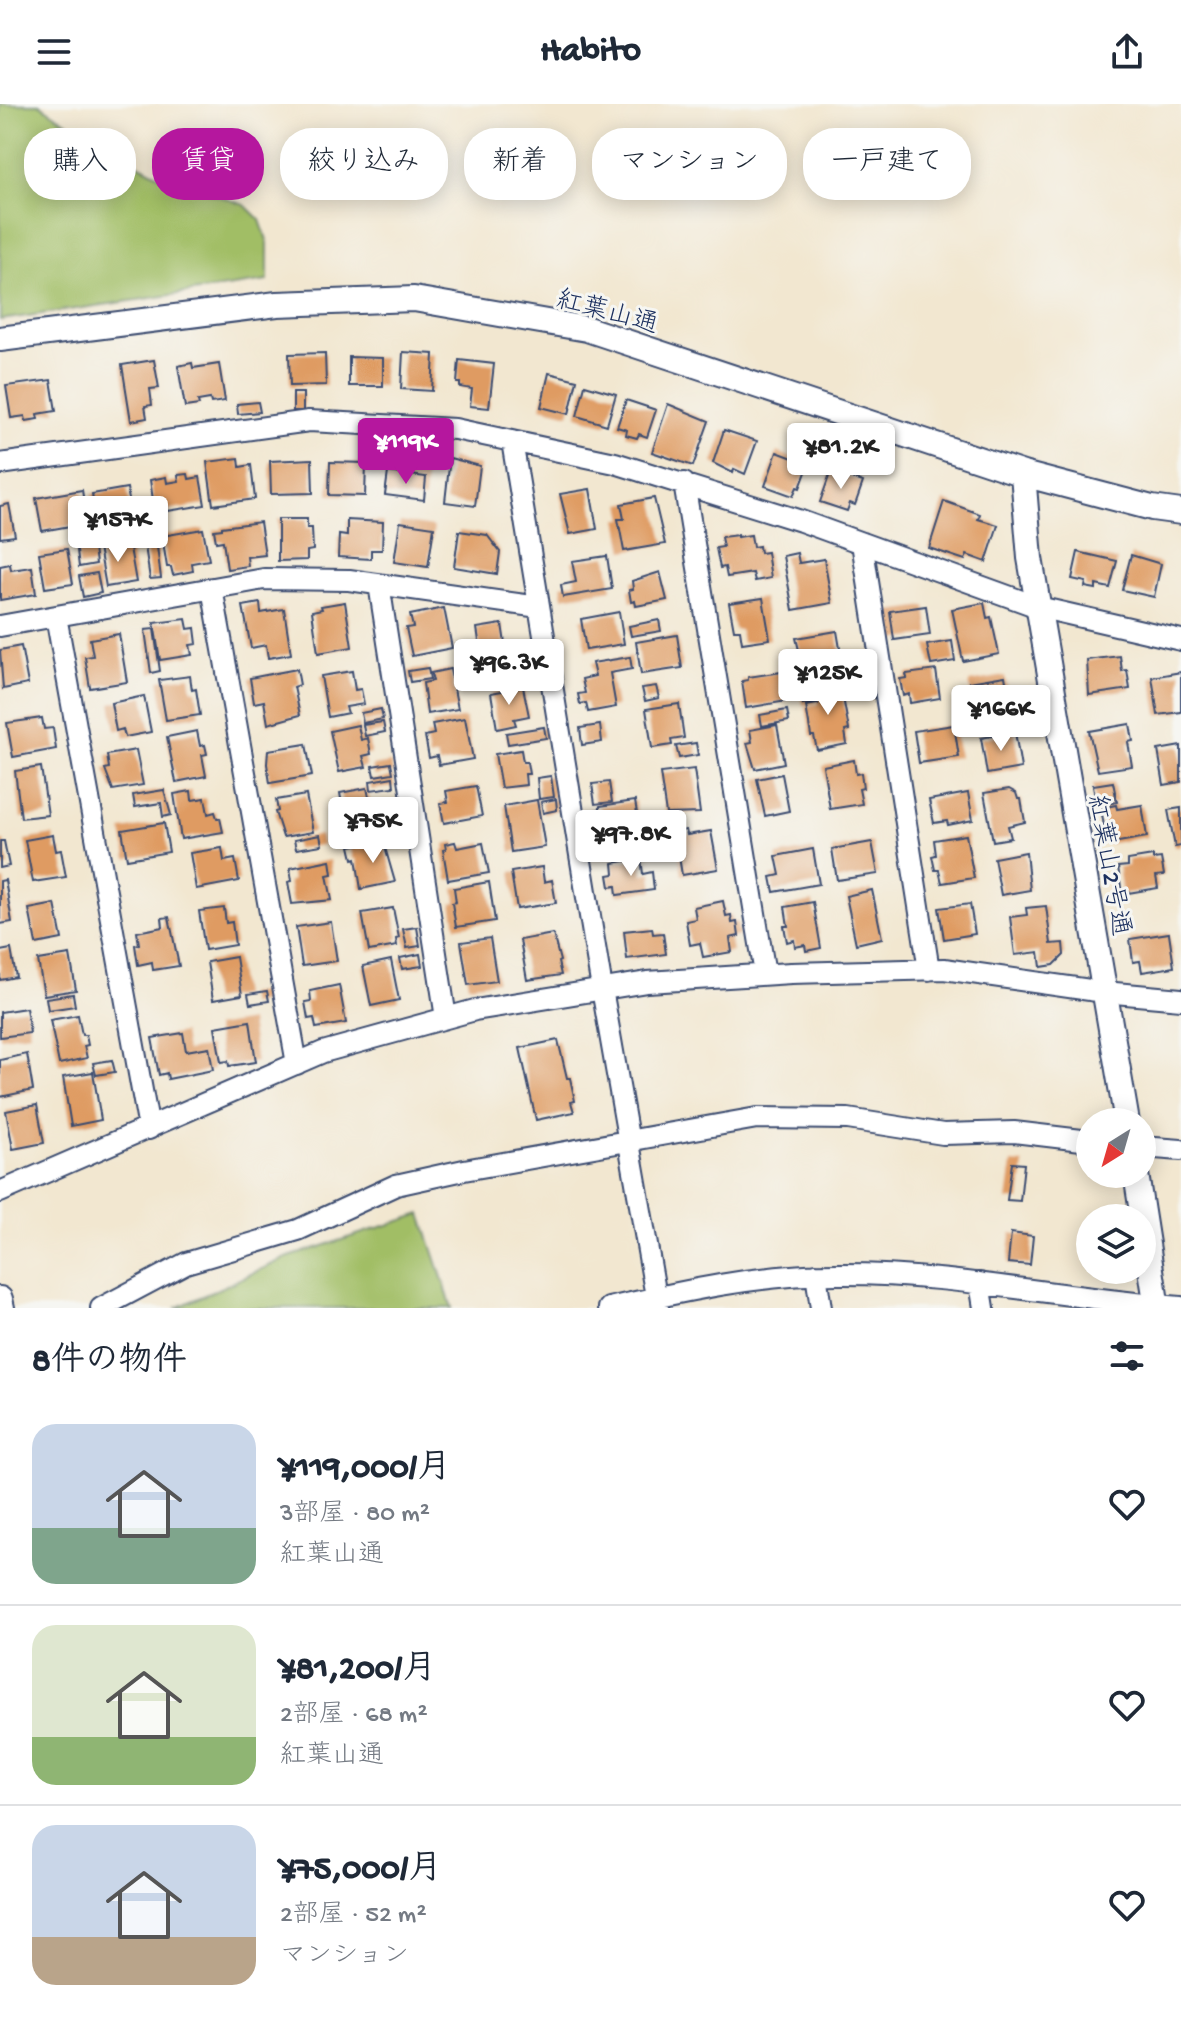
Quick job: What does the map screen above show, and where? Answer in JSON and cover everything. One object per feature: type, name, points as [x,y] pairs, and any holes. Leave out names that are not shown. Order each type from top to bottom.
[{"type":"street","name":"紅葉山通","points":[[0,339],[277,304],[414,299],[587,329],[1023,474],[1152,508],[1181,512]]},
{"type":"street","points":[[0,464],[309,421],[455,429],[615,463],[684,483],[1038,607],[1181,640]]},
{"type":"street","points":[[512,441],[657,1302]]},
{"type":"street","name":"紅葉山2号通","points":[[1023,474],[1030,558],[1125,1108]]},
{"type":"street","points":[[684,483],[765,974]]},
{"type":"street","points":[[862,543],[929,970]]},
{"type":"street","points":[[0,626],[264,579],[349,580],[539,607]]},
{"type":"street","points":[[379,584],[446,1018]]},
{"type":"street","points":[[212,588],[297,1064]]},
{"type":"street","points":[[56,616],[149,1129]]},
{"type":"street","points":[[0,1192],[323,1052],[475,1010],[602,989],[647,982],[765,974],[944,969],[1104,992],[1181,999]]},
{"type":"street","points":[[101,1308],[186,1263],[298,1230],[396,1185],[757,1118],[848,1119],[943,1134],[1014,1132],[1076,1139]]},
{"type":"street","points":[[1156,1148],[1181,1150]]},
{"type":"street","points":[[609,1308],[657,1302],[758,1280],[816,1274],[938,1278],[1165,1307],[1139,1188]]},
{"type":"street","points":[[816,1274],[821,1308]]},
{"type":"street","points":[[980,1283],[984,1308]]},
{"type":"street","points":[[0,1299],[2,1308]]},
{"type":"green space","points":[[0,104],[39,104],[75,128],[24,128],[24,200],[136,200],[136,163],[152,171],[152,200],[230,200],[245,205],[260,220],[268,243],[268,281],[0,320]]},
{"type":"green space","points":[[421,1214],[452,1308],[176,1308],[286,1258]]},
{"type":"building","points":[[403,352],[434,354],[432,391],[401,389]]},
{"type":"building","points":[[325,353],[326,385],[290,386],[289,354]]},
{"type":"building","points":[[349,357],[383,358],[383,386],[349,386]]},
{"type":"building","points":[[154,360],[159,388],[150,389],[152,405],[145,406],[147,418],[131,421],[122,365]]},
{"type":"building","points":[[459,360],[494,364],[489,408],[470,406],[472,389],[460,387],[457,383]]},
{"type":"building","points":[[192,363],[193,368],[219,364],[225,401],[211,403],[210,399],[185,407],[178,366]]},
{"type":"building","points":[[549,373],[577,380],[569,414],[541,407]]},
{"type":"building","points":[[51,380],[56,411],[37,414],[38,419],[26,421],[25,416],[11,418],[6,386]]},
{"type":"building","points":[[585,385],[616,394],[607,425],[577,416]]},
{"type":"building","points":[[293,393],[303,393],[303,411],[293,411]]},
{"type":"building","points":[[626,400],[656,410],[647,437],[626,435],[627,430],[617,427]]},
{"type":"building","points":[[258,402],[260,412],[238,414],[237,404]]},
{"type":"building","points":[[668,404],[709,421],[693,466],[652,452]]},
{"type":"building","points":[[724,430],[757,441],[745,474],[734,469],[733,473],[713,463]]},
{"type":"building","points":[[777,452],[809,464],[800,488],[797,487],[793,496],[765,486]]},
{"type":"building","points":[[239,458],[240,467],[251,465],[255,499],[213,505],[207,462]]},
{"type":"building","points":[[450,458],[480,466],[475,506],[445,502]]},
{"type":"building","points":[[312,459],[313,493],[271,494],[270,461]]},
{"type":"building","points":[[330,462],[366,463],[365,496],[329,495]]},
{"type":"building","points":[[831,471],[863,482],[855,505],[850,503],[847,511],[820,502]]},
{"type":"building","points":[[388,472],[426,477],[424,500],[385,495]]},
{"type":"building","points":[[188,474],[189,479],[200,477],[205,505],[155,513],[150,480],[166,477],[167,483],[179,481],[178,475]]},
{"type":"building","points":[[127,488],[132,518],[97,524],[92,494]]},
{"type":"building","points":[[590,489],[597,529],[570,534],[560,494]]},
{"type":"building","points":[[82,490],[87,523],[42,531],[36,498]]},
{"type":"building","points":[[654,498],[665,544],[624,551],[618,519],[624,519],[621,504]]},
{"type":"building","points":[[944,501],[980,514],[978,519],[998,525],[986,562],[967,555],[965,560],[929,548]]},
{"type":"building","points":[[9,504],[15,536],[0,538],[0,506]]},
{"type":"building","points":[[278,519],[307,519],[307,528],[312,528],[313,550],[307,551],[307,560],[278,561]]},
{"type":"building","points":[[347,520],[383,522],[382,550],[371,550],[371,559],[338,557],[339,535],[347,536]]},
{"type":"building","points":[[260,522],[265,555],[247,557],[248,566],[227,569],[223,541],[216,542],[214,530]]},
{"type":"building","points":[[400,522],[434,527],[428,567],[394,562]]},
{"type":"building","points":[[203,529],[209,560],[192,563],[193,571],[173,575],[171,567],[167,567],[162,536]]},
{"type":"building","points":[[155,531],[161,578],[150,579],[143,533]]},
{"type":"building","points":[[459,531],[487,535],[500,552],[497,574],[454,567]]},
{"type":"building","points":[[751,535],[753,547],[759,546],[760,553],[767,552],[771,578],[755,581],[753,573],[727,577],[725,567],[720,568],[716,548],[723,547],[721,537]]},
{"type":"building","points":[[93,540],[96,564],[79,567],[76,542]]},
{"type":"building","points":[[129,542],[136,582],[106,587],[99,547]]},
{"type":"building","points":[[67,549],[73,584],[45,588],[39,553]]},
{"type":"building","points":[[1078,552],[1117,561],[1110,588],[1096,585],[1096,589],[1085,587],[1086,582],[1072,579]]},
{"type":"building","points":[[797,553],[799,563],[824,559],[832,603],[793,610],[783,556]]},
{"type":"building","points":[[1131,555],[1161,564],[1154,597],[1122,590]]},
{"type":"building","points":[[607,556],[612,589],[563,597],[561,585],[576,582],[572,561]]},
{"type":"building","points":[[10,564],[11,570],[32,567],[36,594],[0,600],[0,566]]},
{"type":"building","points":[[660,572],[667,600],[636,606],[635,601],[631,602],[629,590],[633,589],[632,581]]},
{"type":"building","points":[[97,573],[101,593],[83,597],[79,576]]},
{"type":"building","points":[[763,598],[770,639],[742,643],[740,630],[734,630],[729,603]]},
{"type":"building","points":[[345,602],[352,647],[318,653],[312,611],[322,609],[321,606]]},
{"type":"building","points":[[260,603],[261,613],[284,609],[291,654],[268,658],[266,645],[251,648],[243,606]]},
{"type":"building","points":[[984,603],[987,618],[991,617],[999,654],[963,661],[952,609]]},
{"type":"building","points":[[926,606],[930,635],[894,640],[890,611]]},
{"type":"building","points":[[444,608],[452,648],[412,656],[406,628],[413,627],[410,615]]},
{"type":"building","points":[[619,612],[624,644],[586,650],[581,619]]},
{"type":"building","points":[[186,619],[188,629],[195,628],[197,644],[190,645],[192,655],[160,660],[154,623]]},
{"type":"building","points":[[659,620],[661,631],[631,636],[629,626]]},
{"type":"building","points":[[502,624],[510,676],[485,680],[477,628]]},
{"type":"building","points":[[154,629],[160,671],[151,673],[145,630]]},
{"type":"building","points":[[837,631],[844,672],[806,678],[796,638]]},
{"type":"building","points":[[119,634],[127,682],[90,688],[85,657],[93,656],[90,639]]},
{"type":"building","points":[[677,635],[682,668],[641,674],[636,642]]},
{"type":"building","points":[[952,641],[955,661],[931,665],[927,645]]},
{"type":"building","points":[[21,646],[28,684],[3,689],[0,650]]},
{"type":"building","points":[[1120,656],[1122,671],[1127,670],[1130,689],[1089,695],[1087,660]]},
{"type":"building","points":[[630,657],[632,669],[610,673],[616,707],[588,712],[586,703],[580,704],[578,694],[585,693],[582,679],[595,676],[592,663]]},
{"type":"building","points":[[428,668],[430,679],[410,682],[408,671]]},
{"type":"building","points":[[297,669],[300,685],[294,687],[300,715],[268,724],[264,701],[254,703],[250,678]]},
{"type":"building","points":[[450,669],[458,709],[427,714],[423,683],[433,681],[431,673]]},
{"type":"building","points":[[936,670],[940,698],[910,703],[909,694],[903,696],[900,679],[907,678],[906,674]]},
{"type":"building","points":[[352,671],[355,690],[361,689],[364,704],[346,707],[348,713],[328,717],[321,676]]},
{"type":"building","points":[[782,672],[787,701],[746,708],[742,681],[748,680],[748,677]]},
{"type":"building","points":[[1181,672],[1181,712],[1158,715],[1152,677]]},
{"type":"building","points":[[190,676],[192,690],[196,689],[200,715],[166,720],[159,680]]},
{"type":"building","points":[[1005,676],[1007,688],[1000,689],[1002,701],[1010,699],[1012,714],[975,720],[969,682]]},
{"type":"building","points":[[840,681],[849,730],[845,731],[847,744],[817,750],[814,736],[811,736],[806,706],[818,704],[815,685]]},
{"type":"building","points":[[656,686],[659,698],[645,701],[642,688]]},
{"type":"building","points":[[813,686],[816,703],[803,705],[801,688]]},
{"type":"building","points":[[523,687],[529,716],[514,719],[516,725],[497,729],[491,693]]},
{"type":"building","points":[[144,696],[151,732],[125,737],[123,729],[116,731],[111,703]]},
{"type":"building","points":[[679,704],[684,738],[671,740],[672,745],[652,748],[646,709]]},
{"type":"building","points":[[381,709],[383,719],[363,723],[361,713]]},
{"type":"building","points":[[787,710],[789,721],[762,726],[760,715]]},
{"type":"building","points":[[42,718],[44,729],[53,728],[56,749],[13,757],[7,723]]},
{"type":"building","points":[[465,718],[473,759],[439,765],[437,756],[429,758],[425,736],[434,734],[432,724]]},
{"type":"building","points":[[383,722],[385,732],[365,736],[363,725]]},
{"type":"building","points":[[1130,724],[1133,741],[1128,742],[1132,766],[1098,771],[1089,731]]},
{"type":"building","points":[[358,725],[361,740],[368,738],[371,754],[363,756],[366,767],[339,772],[330,731]]},
{"type":"building","points":[[600,725],[602,742],[582,745],[580,728]]},
{"type":"building","points":[[777,725],[784,763],[755,769],[747,743],[752,742],[750,730]]},
{"type":"building","points":[[954,725],[959,757],[919,763],[914,731]]},
{"type":"building","points":[[544,727],[546,738],[508,744],[506,733]]},
{"type":"building","points":[[197,731],[200,746],[205,745],[207,754],[202,755],[206,776],[176,782],[167,737]]},
{"type":"building","points":[[1015,732],[1021,768],[987,774],[981,738]]},
{"type":"building","points":[[696,743],[698,755],[679,758],[676,746]]},
{"type":"building","points":[[306,744],[312,776],[270,783],[268,750]]},
{"type":"building","points":[[1181,746],[1181,782],[1164,785],[1158,750]]},
{"type":"building","points":[[136,750],[143,785],[113,790],[105,769],[109,768],[107,755]]},
{"type":"building","points":[[521,750],[529,774],[525,774],[526,785],[501,788],[495,754]]},
{"type":"building","points":[[854,760],[856,774],[861,773],[863,788],[859,789],[862,804],[830,809],[823,766]]},
{"type":"building","points":[[391,763],[393,773],[374,776],[372,766]]},
{"type":"building","points":[[41,767],[48,815],[21,818],[15,771]]},
{"type":"building","points":[[694,769],[700,813],[666,814],[660,773]]},
{"type":"building","points":[[782,774],[789,811],[765,816],[757,779]]},
{"type":"building","points":[[551,776],[554,797],[539,799],[537,778]]},
{"type":"building","points":[[393,777],[394,787],[371,790],[370,781]]},
{"type":"building","points":[[609,782],[612,802],[595,804],[592,784]]},
{"type":"building","points":[[1113,782],[1117,802],[1096,806],[1093,785]]},
{"type":"building","points":[[476,786],[482,816],[444,823],[440,803],[448,802],[446,791]]},
{"type":"building","points":[[367,788],[370,801],[373,801],[375,829],[347,833],[340,793]]},
{"type":"building","points":[[1009,789],[1021,799],[1025,822],[1008,826],[1011,838],[993,841],[984,793]]},
{"type":"building","points":[[164,790],[171,815],[163,817],[161,803],[135,807],[133,795]]},
{"type":"building","points":[[191,791],[192,800],[205,798],[208,814],[215,812],[220,818],[223,832],[181,839],[174,794]]},
{"type":"building","points":[[968,793],[973,820],[948,825],[947,821],[934,823],[929,800]]},
{"type":"building","points":[[306,795],[313,832],[283,837],[275,812],[278,811],[276,800]]},
{"type":"building","points":[[556,799],[557,810],[543,813],[541,802]]},
{"type":"building","points":[[537,800],[545,847],[511,852],[504,806]]},
{"type":"building","points":[[635,801],[640,832],[605,837],[603,824],[597,825],[595,810],[600,806]]},
{"type":"building","points":[[1116,805],[1117,809],[1142,805],[1147,837],[1107,844],[1101,808]]},
{"type":"building","points":[[1181,808],[1181,846],[1175,847],[1168,810]]},
{"type":"building","points":[[164,823],[169,852],[127,859],[122,830]]},
{"type":"building","points":[[686,830],[687,835],[711,831],[718,869],[682,875],[675,832]]},
{"type":"building","points":[[53,835],[56,851],[61,850],[66,877],[33,882],[25,840]]},
{"type":"building","points":[[320,835],[322,845],[296,849],[294,840]]},
{"type":"building","points":[[966,835],[974,878],[942,883],[932,856],[936,855],[934,840]]},
{"type":"building","points":[[0,841],[4,841],[9,866],[0,868]]},
{"type":"building","points":[[455,842],[457,848],[483,843],[489,873],[448,880],[443,850],[446,849],[445,844]]},
{"type":"building","points":[[872,842],[878,874],[837,880],[832,849]]},
{"type":"building","points":[[368,843],[370,847],[384,844],[395,882],[361,889],[356,858],[353,859],[350,846]]},
{"type":"building","points":[[222,848],[224,861],[235,859],[239,881],[196,889],[190,853]]},
{"type":"building","points":[[813,849],[819,884],[774,892],[771,877],[780,875],[776,856]]},
{"type":"building","points":[[1026,852],[1030,890],[1001,895],[994,858]]},
{"type":"building","points":[[1153,856],[1153,859],[1161,858],[1164,875],[1156,876],[1158,888],[1122,894],[1118,867],[1128,866],[1128,860]]},
{"type":"building","points":[[641,858],[643,874],[652,872],[654,890],[617,895],[616,886],[610,887],[608,875],[614,874],[613,863]]},
{"type":"building","points":[[330,860],[332,874],[327,875],[332,900],[292,904],[288,882],[292,881],[290,868]]},
{"type":"building","points":[[542,867],[544,882],[552,880],[556,903],[517,909],[511,872]]},
{"type":"building","points":[[5,880],[12,922],[0,924],[0,881]]},
{"type":"building","points":[[489,882],[495,921],[456,927],[452,903],[456,902],[454,888]]},
{"type":"building","points":[[872,890],[882,938],[856,944],[846,896]]},
{"type":"building","points":[[723,901],[726,916],[731,915],[732,923],[737,922],[739,936],[730,938],[732,952],[703,957],[700,943],[690,945],[686,921],[696,919],[694,907]]},
{"type":"building","points":[[813,902],[821,948],[806,951],[805,945],[795,947],[794,940],[787,942],[785,907]]},
{"type":"building","points":[[55,904],[62,939],[36,944],[29,909]]},
{"type":"building","points":[[970,904],[975,934],[944,939],[939,908]]},
{"type":"building","points":[[1046,906],[1051,944],[1063,943],[1064,955],[1054,965],[1041,967],[1039,952],[1015,955],[1010,917],[1027,915],[1026,908]]},
{"type":"building","points":[[224,908],[226,923],[232,922],[235,945],[205,950],[199,911]]},
{"type":"building","points":[[393,908],[399,938],[396,939],[397,946],[369,951],[362,913]]},
{"type":"building","points":[[169,917],[179,966],[153,970],[152,962],[138,965],[137,932],[163,927],[162,918]]},
{"type":"building","points":[[331,922],[337,961],[302,966],[296,927]]},
{"type":"building","points":[[417,927],[420,946],[407,948],[403,929]]},
{"type":"building","points":[[652,928],[653,934],[663,933],[666,954],[627,959],[624,931]]},
{"type":"building","points":[[1169,933],[1174,967],[1142,972],[1140,961],[1133,962],[1130,939]]},
{"type":"building","points":[[553,934],[561,975],[527,980],[520,940]]},
{"type":"building","points":[[490,938],[497,981],[468,985],[461,942]]},
{"type":"building","points":[[11,949],[16,977],[0,980],[0,951]]},
{"type":"building","points":[[420,954],[422,966],[402,969],[400,958]]},
{"type":"building","points":[[70,955],[76,990],[44,995],[38,960]]},
{"type":"building","points":[[236,957],[242,995],[213,1000],[207,962]]},
{"type":"building","points":[[391,960],[399,1000],[371,1006],[363,966]]},
{"type":"building","points":[[339,985],[346,1023],[316,1028],[314,1018],[308,1019],[305,1002],[311,1001],[310,991]]},
{"type":"building","points":[[267,991],[269,1001],[250,1004],[248,994]]},
{"type":"building","points":[[73,994],[75,1006],[48,1010],[46,998]]},
{"type":"building","points":[[26,1008],[30,1033],[0,1037],[0,1012]]},
{"type":"building","points":[[78,1015],[82,1035],[86,1035],[88,1045],[84,1046],[87,1058],[59,1064],[50,1020]]},
{"type":"building","points":[[250,1021],[256,1062],[229,1066],[228,1061],[221,1062],[215,1027]]},
{"type":"building","points":[[183,1033],[186,1051],[209,1047],[213,1070],[168,1079],[167,1073],[159,1075],[152,1038]]},
{"type":"building","points":[[558,1040],[567,1078],[570,1078],[574,1112],[536,1120],[520,1048]]},
{"type":"building","points":[[27,1054],[33,1090],[0,1097],[0,1060]]},
{"type":"building","points":[[112,1060],[115,1072],[96,1075],[93,1063]]},
{"type":"building","points":[[93,1072],[101,1120],[71,1126],[63,1077]]},
{"type":"building","points":[[37,1105],[44,1143],[13,1149],[6,1111]]},
{"type":"building","points":[[1012,1163],[1024,1164],[1020,1201],[1007,1200]]},
{"type":"building","points":[[1011,1233],[1033,1236],[1030,1265],[1008,1263]]}]
